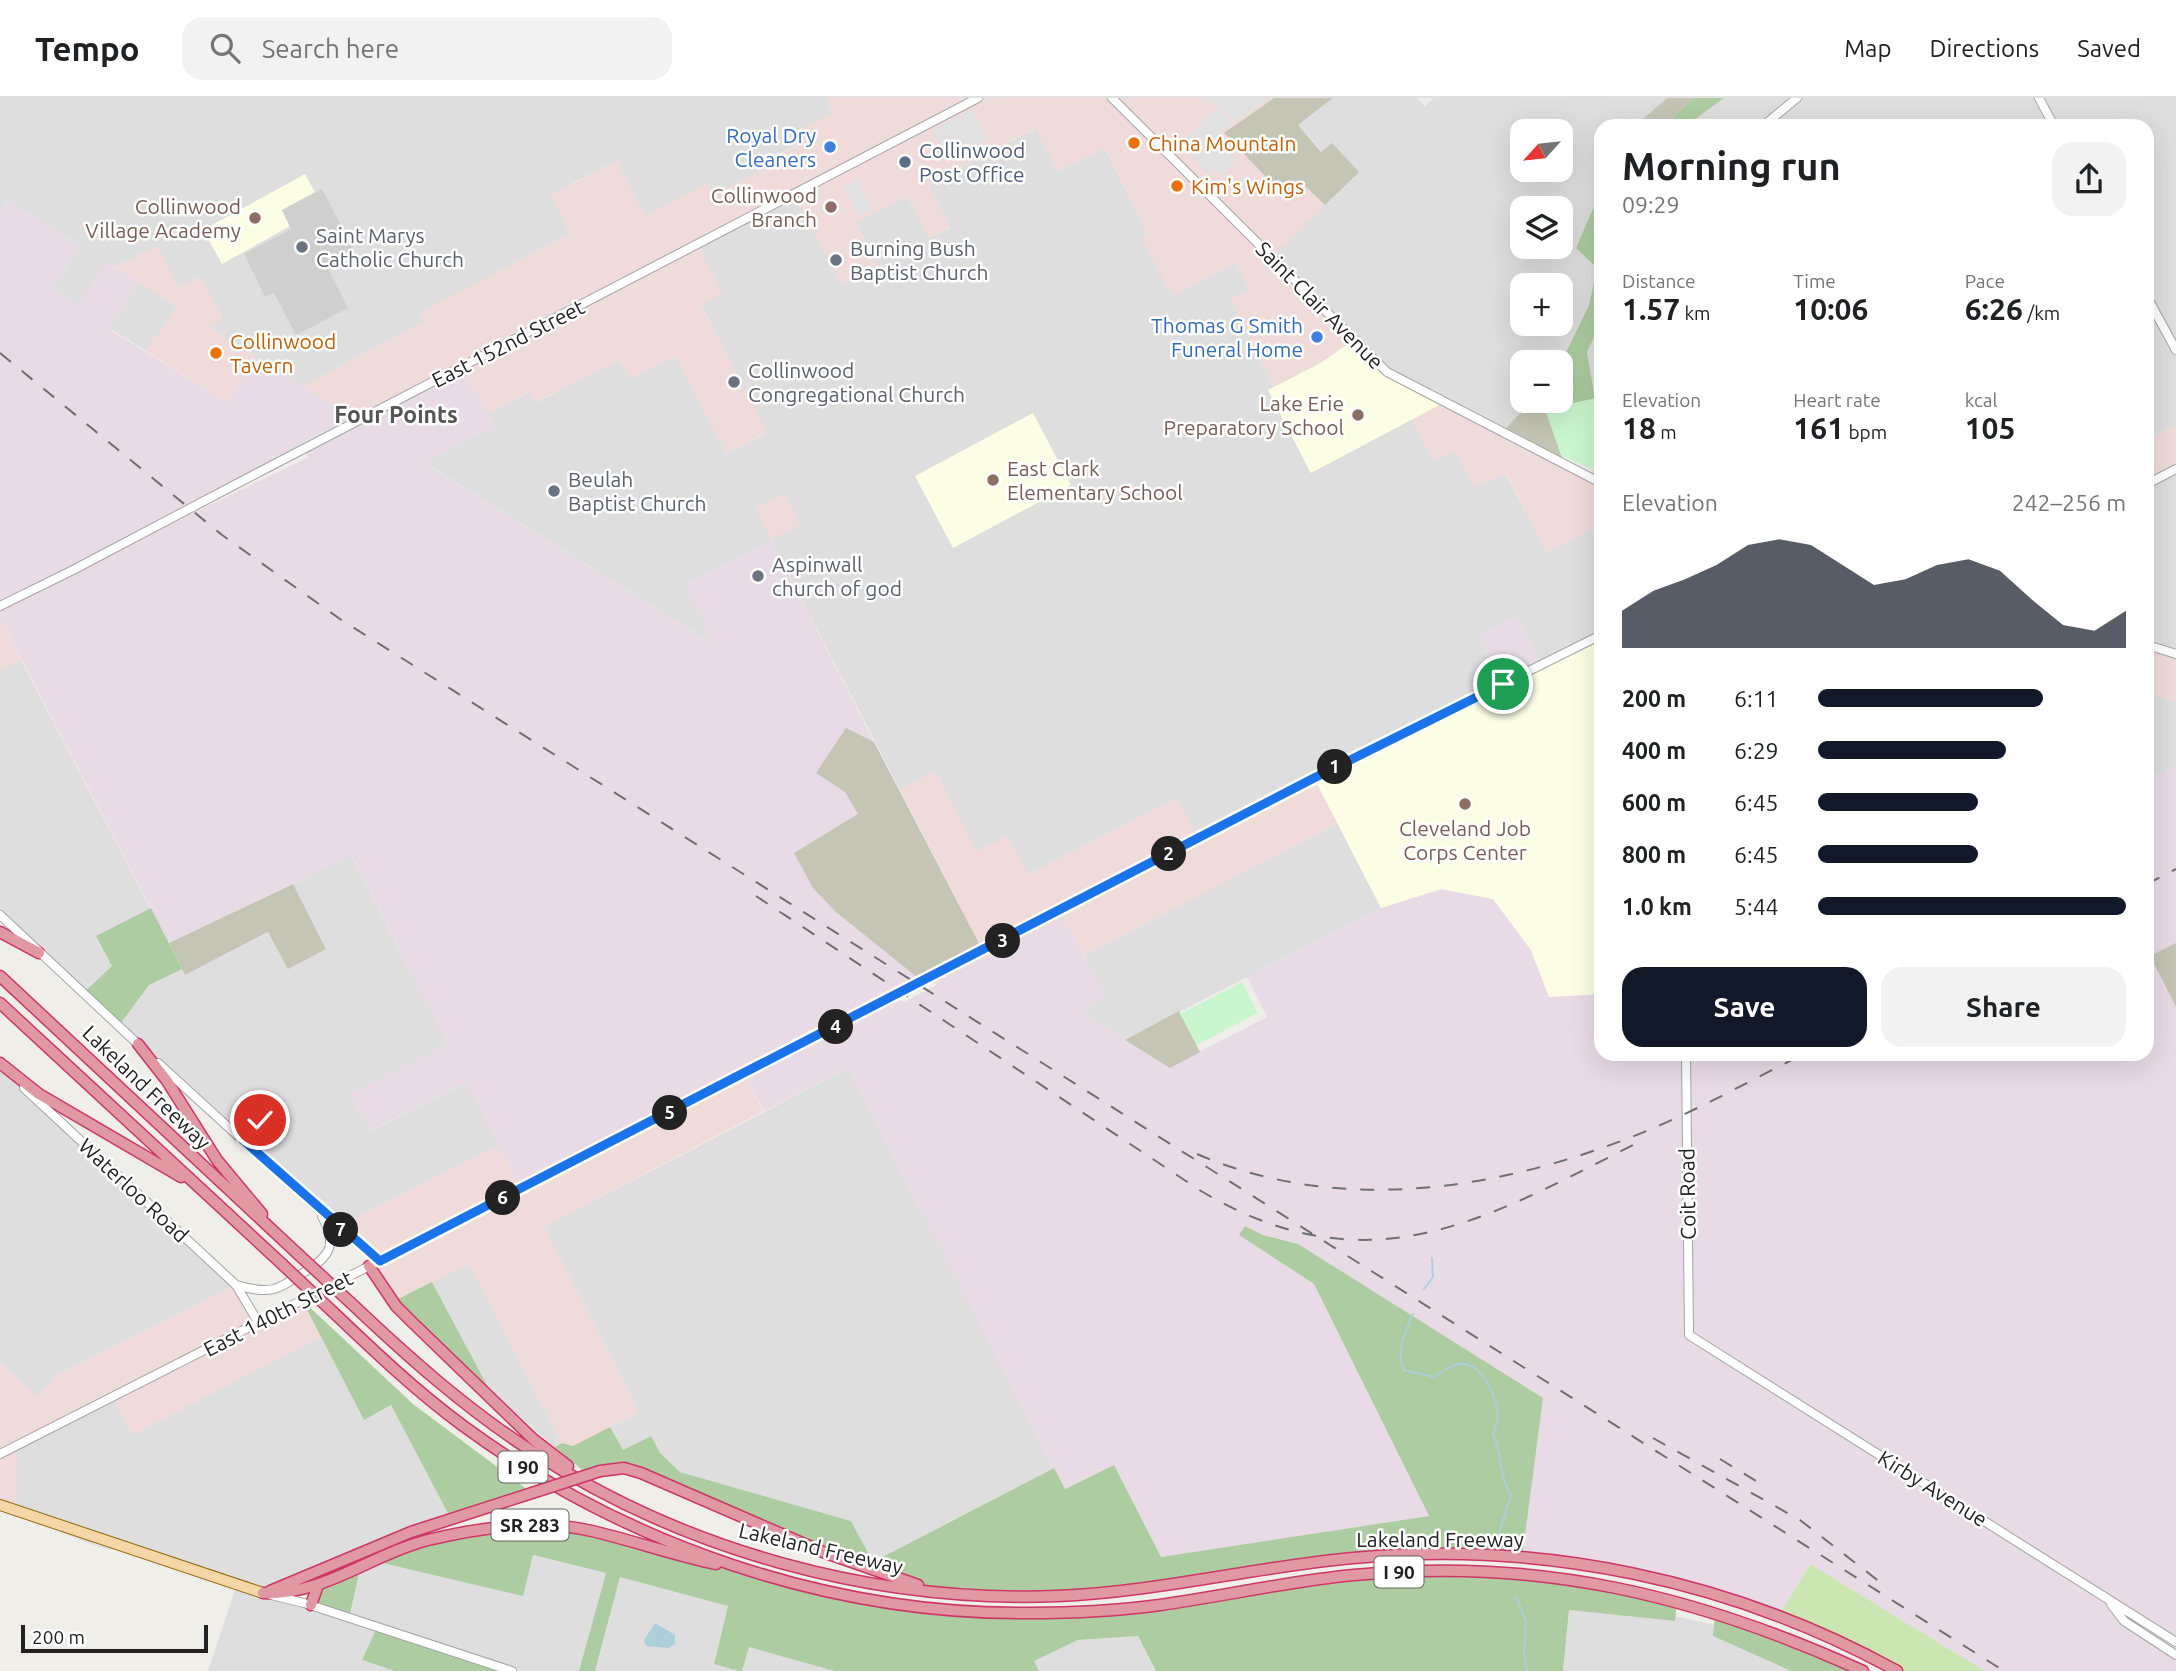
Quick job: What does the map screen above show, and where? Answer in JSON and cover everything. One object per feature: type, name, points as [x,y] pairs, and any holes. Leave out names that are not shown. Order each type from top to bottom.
[{"type":"highway","points":[[0,932],[39,953]]},
{"type":"highway","name":"Lakeland Freeway","points":[[0,976],[424,1371],[479,1415],[532,1452],[600,1491],[690,1532],[775,1561],[845,1578],[944,1593],[1056,1596],[1141,1590],[1299,1564],[1392,1555],[1479,1554],[1544,1559],[1650,1577],[1743,1603],[1806,1626],[1897,1671]]},
{"type":"highway","name":"Lakeland Freeway","points":[[0,1003],[333,1312],[460,1423],[536,1475],[604,1512],[746,1570],[830,1592],[898,1604],[1017,1613],[1159,1605],[1354,1575],[1410,1571],[1528,1574],[1615,1586],[1673,1599],[1747,1622],[1863,1671]]},
{"type":"highway","points":[[138,1044],[167,1081],[217,1160],[299,1255]]},
{"type":"highway","points":[[0,1064],[39,1094],[204,1191]]},
{"type":"highway","points":[[375,1263],[396,1306],[533,1439],[600,1491]]},
{"type":"highway","name":"SR 283","points":[[263,1593],[411,1532],[600,1471],[624,1468],[856,1565],[944,1593]]},
{"type":"highway","name":"SR 283","points":[[263,1593],[279,1594],[318,1585],[394,1550],[472,1530],[514,1525],[591,1531],[746,1570]]},
{"type":"highway","points":[[307,1604],[318,1585]]},
{"type":"main road","name":"SR 283","points":[[0,1505],[263,1593]]},
{"type":"street","name":"East 152nd Street","points":[[0,606],[978,98]]},
{"type":"street","name":"Saint Clair Avenue","points":[[1112,98],[1387,372],[1594,480]]},
{"type":"street","points":[[1772,119],[1797,98]]},
{"type":"street","points":[[2039,98],[2050,119]]},
{"type":"street","points":[[2154,310],[2176,350]]},
{"type":"street","points":[[2154,480],[2176,469]]},
{"type":"street","name":"East 140th Street","points":[[0,1454],[1314,778],[1594,638]]},
{"type":"street","points":[[2154,647],[2176,654]]},
{"type":"street","points":[[0,915],[375,1263]]},
{"type":"street","name":"Coit Road","points":[[1686,1061],[1689,1335]]},
{"type":"street","name":"Waterloo Road","points":[[0,1064],[236,1285],[258,1322]]},
{"type":"street","points":[[243,1140],[254,1136],[260,1120]]},
{"type":"street","points":[[236,1285],[251,1289],[274,1289],[320,1262],[331,1242],[330,1230],[318,1209]]},
{"type":"street","name":"Kirby Avenue","points":[[1689,1335],[2176,1642]]},
{"type":"street","points":[[263,1593],[307,1604],[512,1671]]},
{"type":"street","points":[[2107,1599],[2124,1621],[2176,1655]]},
{"type":"shaded area","points":[[0,98],[826,98],[833,113],[793,133],[798,144],[762,164],[764,169],[714,196],[707,183],[645,217],[616,161],[569,185],[551,195],[570,234],[421,312],[424,321],[302,387],[208,326],[222,318],[200,277],[179,288],[157,246],[116,267],[107,262],[79,306],[52,289],[80,246],[9,200],[0,213]]},
{"type":"shaded area","points":[[826,98],[1274,98],[1224,133],[1288,199],[1304,185],[1325,205],[1272,257],[1355,339],[1321,363],[1274,387],[1230,300],[1249,289],[1236,263],[1172,296],[1142,237],[1148,233],[1105,148],[1058,171],[1035,128],[928,185],[950,227],[929,238],[907,196],[856,223],[878,265],[841,284],[793,194],[697,244],[723,293],[701,306],[767,432],[727,453],[675,356],[630,379],[619,360],[536,402],[529,391],[488,414],[463,366],[358,420],[302,387],[424,321],[420,312],[570,234],[551,195],[616,161],[645,216],[707,183],[715,195],[763,169],[761,164],[798,145],[793,133],[833,113]]},
{"type":"shaded area","points":[[1202,98],[1268,98],[1235,122],[1212,101],[1208,104]]},
{"type":"shaded area","points":[[1274,98],[1333,98],[1298,125],[1321,152],[1332,143],[1359,172],[1325,205],[1304,185],[1288,200],[1224,133]]},
{"type":"shaded area","points":[[1333,98],[1417,98],[1425,106],[1434,98],[1667,98],[1643,119],[1594,119],[1594,206],[1576,248],[1594,265],[1589,305],[1567,350],[1510,350],[1510,413],[1520,413],[1503,432],[1402,381],[1272,257],[1358,172],[1322,152],[1298,125]]},
{"type":"shaded area","points":[[1667,98],[1694,98],[1672,119],[1643,119]]},
{"type":"shaded area","points":[[1724,98],[2176,98],[2176,425],[2154,436],[2154,119],[1696,119]]},
{"type":"shaded area","points":[[972,109],[987,140],[979,145],[976,141],[946,156],[932,130]]},
{"type":"shaded area","points":[[1218,109],[1233,123],[1221,132],[1217,128],[1212,133],[1217,131],[1237,150],[1231,156],[1236,161],[1221,175],[1216,170],[1210,176],[1180,145],[1211,112],[1214,114]]},
{"type":"shaded area","points":[[1036,128],[1058,171],[1104,147],[1148,233],[1142,236],[1236,263],[1250,290],[1230,300],[1274,387],[1268,390],[1310,472],[1412,419],[1434,461],[1455,450],[1505,473],[1547,552],[1594,528],[1594,639],[1542,665],[1516,616],[1478,636],[1503,684],[1198,839],[1177,798],[1028,875],[977,852],[936,772],[900,790],[771,540],[716,646],[424,462],[494,427],[488,414],[530,391],[537,402],[619,360],[630,379],[676,356],[727,453],[766,433],[701,305],[697,244],[794,194],[841,284],[878,265],[856,223],[907,196],[929,238],[950,228],[928,185]]},
{"type":"shaded area","name":"Collinwood Village Academy","points":[[305,174],[315,192],[282,210],[290,226],[222,264],[203,230]]},
{"type":"shaded area","points":[[857,179],[873,210],[859,217],[843,186]]},
{"type":"shaded area","points":[[322,189],[354,250],[326,265],[348,308],[296,335],[274,293],[265,297],[244,254],[291,229],[282,210]]},
{"type":"shaded area","points":[[9,200],[80,246],[52,289],[79,305],[107,262],[139,282],[109,329],[228,403],[256,357],[358,420],[463,366],[495,427],[425,463],[714,645],[685,584],[771,540],[874,742],[846,729],[845,782],[973,950],[521,1189],[467,1082],[370,1131],[351,1093],[448,1044],[352,855],[169,943],[0,618],[0,213]],"holes":[[[302,450],[309,457],[58,578]]]},
{"type":"shaded area","points":[[157,246],[179,288],[201,277],[222,319],[209,327],[256,357],[228,403],[146,351],[177,307],[116,267]]},
{"type":"shaded area","points":[[139,282],[177,307],[146,351],[109,328]]},
{"type":"shaded area","points":[[1594,338],[1594,393],[1587,352]]},
{"type":"shaded area","points":[[1355,339],[1387,372],[1445,402],[1311,473],[1268,390],[1321,363]]},
{"type":"shaded area","points":[[1445,402],[1588,476],[1594,469],[1594,528],[1547,553],[1506,473],[1475,488],[1456,451],[1434,461],[1412,419]]},
{"type":"shaded area","name":"East Clark Elementary School","points":[[1033,413],[1071,485],[953,548],[915,476]]},
{"type":"shaded area","points":[[1546,413],[1565,465],[1503,432],[1519,414]]},
{"type":"shaded area","points":[[2176,425],[2176,469],[2154,480],[2154,436]]},
{"type":"shaded area","points":[[2176,469],[2176,654],[2154,647],[2154,480]]},
{"type":"shaded area","points":[[784,493],[800,524],[771,540],[755,508]]},
{"type":"shaded area","points":[[1517,616],[1542,665],[1503,684],[1478,636]]},
{"type":"shaded area","points":[[0,618],[21,660],[0,671]]},
{"type":"shaded area","name":"Cleveland Job Corps Center","points":[[1594,638],[1594,994],[1549,997],[1531,950],[1493,899],[1441,889],[1381,908],[1314,778]]},
{"type":"shaded area","points":[[2154,647],[2176,654],[2176,702],[2154,696]]},
{"type":"shaded area","points":[[21,660],[185,975],[269,932],[326,949],[293,884],[351,854],[448,1044],[351,1094],[371,1131],[467,1082],[499,1145],[338,1227],[0,915],[0,671]]},
{"type":"shaded area","points":[[2154,696],[2176,702],[2176,765],[2154,776]]},
{"type":"shaded area","points":[[846,728],[874,742],[983,951],[923,982],[836,912],[813,888],[794,853],[858,814],[845,792],[816,773]]},
{"type":"shaded area","points":[[2176,765],[2176,1671],[1985,1671],[1810,1564],[1779,1616],[1674,1582],[1522,1558],[1298,1244],[1263,1235],[1246,1226],[1240,1235],[1314,1284],[1429,1516],[1161,1557],[1114,1465],[1064,1489],[848,1068],[764,1111],[744,1074],[894,997],[904,1002],[936,985],[928,979],[1060,911],[1106,997],[1080,1012],[1170,1067],[1267,1017],[1247,977],[1381,908],[1441,889],[1493,899],[1531,950],[1549,997],[1594,994],[1594,1061],[2154,1061],[2154,776]]},
{"type":"shaded area","points":[[935,771],[977,851],[1008,836],[1028,875],[1177,798],[1198,838],[1314,778],[1338,823],[1084,955],[1060,911],[983,951],[900,790]]},
{"type":"shaded area","points":[[1338,823],[1381,908],[1125,1040],[1079,1012],[1105,997],[1084,955]]},
{"type":"shaded area","points":[[293,884],[326,949],[288,969],[268,932],[185,975],[169,943]]},
{"type":"shaded area","points":[[2176,943],[2176,1007],[2154,964],[2154,954]]},
{"type":"shaded area","points":[[1179,1011],[1200,1052],[1170,1068],[1125,1040]]},
{"type":"shaded area","points":[[0,1065],[236,1285],[56,1376],[38,1397],[0,1362]]},
{"type":"shaded area","points":[[848,1068],[1054,1468],[873,1562],[851,1521],[680,1472],[660,1453],[651,1436],[623,1451],[610,1427],[639,1412],[544,1227]]},
{"type":"shaded area","points":[[744,1074],[763,1111],[544,1227],[639,1412],[573,1446],[562,1443],[469,1264],[394,1301],[369,1266],[379,1261],[338,1227],[499,1145]]},
{"type":"shaded area","points":[[469,1263],[562,1443],[555,1447],[489,1389],[432,1282]]},
{"type":"shaded area","points":[[236,1285],[258,1322],[302,1300],[321,1337],[132,1435],[112,1397],[16,1445],[16,1511],[0,1505],[0,1362],[38,1397],[56,1376]]},
{"type":"shaded area","points":[[321,1337],[364,1419],[391,1405],[451,1519],[436,1549],[523,1596],[532,1555],[606,1573],[579,1671],[512,1671],[377,1627],[362,1660],[395,1671],[208,1671],[236,1587],[124,1547],[111,1550],[84,1542],[16,1511],[16,1446],[113,1397],[133,1434]],"holes":[[[313,1574],[358,1576],[349,1617],[264,1593]]]},
{"type":"shaded area","points":[[620,1576],[728,1606],[714,1663],[739,1671],[595,1671]]},
{"type":"shaded area","points":[[1569,1610],[1674,1621],[1675,1616],[1714,1625],[1714,1636],[1791,1671],[1563,1671]]},
{"type":"shaded area","points":[[1138,1636],[1156,1671],[1039,1671],[1033,1661],[1078,1640]]},
{"type":"shaded area","points":[[749,1647],[834,1671],[742,1671]]},
{"type":"green space","points":[[1694,98],[1724,98],[1696,119],[1672,119]]},
{"type":"green space","points":[[1594,206],[1594,265],[1576,248]]},
{"type":"green space","points":[[1594,282],[1594,338],[1587,352],[1594,399],[1573,403],[1573,350],[1567,350],[1589,305]]},
{"type":"green space","points":[[1594,398],[1594,467],[1591,469],[1561,455],[1546,413],[1573,413],[1573,403]]},
{"type":"green space","points":[[151,908],[182,969],[149,985],[118,1027],[81,995],[112,966],[96,936]]},
{"type":"green space","points":[[1242,982],[1258,1013],[1197,1045],[1180,1014]]},
{"type":"green space","points":[[1245,1226],[1263,1235],[1298,1244],[1543,1398],[1522,1558],[1392,1555],[1141,1590],[944,1593],[856,1565],[641,1473],[588,1475],[555,1447],[562,1443],[573,1446],[610,1427],[623,1450],[651,1436],[660,1453],[680,1472],[851,1521],[873,1562],[1054,1468],[1065,1489],[1114,1465],[1161,1557],[1429,1516],[1314,1284],[1239,1235]]},
{"type":"green space","points":[[432,1282],[489,1389],[484,1392],[394,1301]]},
{"type":"green space","points":[[302,1300],[413,1404],[532,1493],[451,1519],[391,1405],[364,1420]]},
{"type":"green space","points":[[560,1526],[898,1604],[1076,1612],[1310,1580],[1482,1571],[1677,1600],[1675,1621],[1569,1610],[1563,1671],[1156,1671],[1138,1636],[1078,1640],[1034,1661],[1039,1671],[834,1671],[749,1647],[742,1671],[739,1671],[714,1664],[728,1606],[620,1577],[595,1671],[579,1671],[606,1573],[533,1555],[523,1596],[370,1560],[472,1530]]},
{"type":"green space","points":[[361,1564],[349,1618],[311,1605],[316,1589]]},
{"type":"green space","points":[[1810,1564],[1985,1671],[1897,1671],[1779,1616]]},
{"type":"green space","points":[[1715,1612],[1863,1671],[1791,1671],[1713,1636]]},
{"type":"green space","points":[[377,1627],[512,1671],[395,1671],[362,1660]]},
{"type":"water","points":[[655,1623],[675,1635],[675,1644],[668,1648],[646,1646],[644,1640]]},
{"type":"waterway","points":[[1424,1289],[1433,1277],[1432,1258]]},
{"type":"waterway","points":[[1413,1314],[1401,1349],[1404,1370],[1433,1377],[1455,1365],[1467,1364],[1481,1374],[1492,1391],[1498,1418],[1493,1434],[1511,1496],[1498,1536],[1501,1542]]},
{"type":"waterway","points":[[1516,1596],[1526,1621],[1524,1654],[1527,1671]]},
{"type":"railway","points":[[0,353],[222,535],[340,619],[2004,1671]]},
{"type":"railway","points":[[2154,880],[2176,869]]},
{"type":"railway","points":[[756,896],[1201,1191],[1261,1220],[1317,1236],[1371,1240],[1423,1233],[1474,1219],[1526,1198],[1635,1144]]},
{"type":"railway","points":[[1197,1154],[1254,1174],[1311,1185],[1370,1190],[1428,1187],[1487,1179],[1544,1166],[1656,1127],[1790,1061]]},
{"type":"railway","points":[[1653,1438],[1800,1520],[1885,1586]]},
{"type":"railway","points":[[1720,1459],[1761,1484]]},
{"type":"place","name":"China MountaIn","points":[[1134,143]]},
{"type":"place","name":"Royal Dry Cleaners","points":[[830,147]]},
{"type":"place","name":"Collinwood Post Office","points":[[905,162]]},
{"type":"place","name":"Kim's Wings","points":[[1177,186]]},
{"type":"place","name":"Collinwood Branch","points":[[831,207]]},
{"type":"place","name":"Collinwood Village Academy","points":[[255,218]]},
{"type":"place","name":"Saint Marys Catholic Church","points":[[302,247]]},
{"type":"place","name":"Burning Bush Baptist Church","points":[[836,260]]},
{"type":"place","name":"Thomas G Smith Funeral Home","points":[[1317,337]]},
{"type":"place","name":"Collinwood Tavern","points":[[216,353]]},
{"type":"place","name":"Collinwood Congregational Church","points":[[734,382]]},
{"type":"place","name":"Lake Erie Preparatory School","points":[[1358,415]]},
{"type":"place","name":"East Clark Elementary School","points":[[993,480]]},
{"type":"place","name":"Beulah Baptist Church","points":[[554,491]]},
{"type":"place","name":"Aspinwall church of god","points":[[758,576]]},
{"type":"place","name":"Cleveland Job Corps Center","points":[[1465,804]]},
{"type":"district","name":"Four Points","points":[[396,414]]},
{"type":"route","points":[[260,1120],[254,1136],[243,1140],[369,1255],[380,1261],[671,1113],[1314,778],[1503,684]]}]
